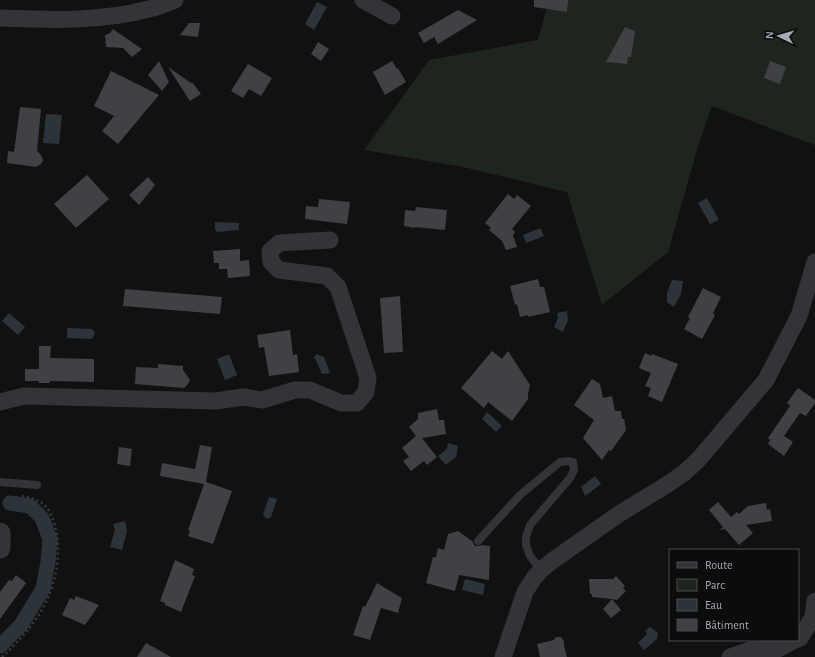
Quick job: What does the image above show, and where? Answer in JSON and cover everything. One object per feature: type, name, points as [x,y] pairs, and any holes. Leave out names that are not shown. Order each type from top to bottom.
[{"type":"street","points":[[0,18],[65,20],[97,18],[123,15],[151,9],[175,0]]},
{"type":"street","points":[[363,0],[392,16]]},
{"type":"street","points":[[0,402],[24,396],[216,401],[243,397],[262,400],[295,390],[310,390],[341,403],[357,403],[366,392],[368,378],[338,287],[327,276],[279,270],[270,262],[270,251],[279,243],[330,240]]},
{"type":"street","points":[[503,657],[525,592],[541,570],[619,514],[684,473],[699,459],[766,380],[799,316],[815,262]]},
{"type":"street","points":[[0,532],[0,548]]},
{"type":"street","points":[[799,638],[813,617],[815,601]]},
{"type":"street","points":[[730,657],[750,650],[778,649],[793,641]]},
{"type":"lane","points":[[478,542],[520,495],[560,462],[568,460],[573,462],[574,470],[570,478],[530,525],[526,537],[526,545],[530,556],[541,570]]},
{"type":"lane","points":[[0,482],[37,485]]},
{"type":"path","points":[[2,657],[32,626],[44,607],[56,575],[58,558],[54,522],[46,507],[34,498],[19,496]]},
{"type":"green space","points":[[549,0],[815,0],[815,145],[712,106],[698,146],[668,252],[602,305],[567,192],[463,167],[364,150],[429,60],[538,40]]},
{"type":"water","points":[[317,2],[327,7],[314,30],[305,24]]},
{"type":"water","points":[[46,114],[62,115],[59,144],[43,143]]},
{"type":"water","points":[[707,198],[719,220],[710,224],[698,203]]},
{"type":"water","points":[[215,222],[239,223],[239,230],[217,232],[215,229]]},
{"type":"water","points":[[540,228],[544,236],[526,243],[523,235]]},
{"type":"water","points":[[672,280],[683,281],[681,294],[674,307],[667,302],[667,293]]},
{"type":"water","points":[[567,311],[568,320],[563,332],[554,327],[558,318],[557,313]]},
{"type":"water","points":[[9,313],[25,327],[18,335],[2,321]]},
{"type":"water","points":[[67,328],[92,329],[95,333],[92,339],[67,338]]},
{"type":"water","points":[[229,354],[237,375],[225,380],[217,359]]},
{"type":"water","points":[[316,354],[324,357],[330,373],[322,374],[314,358]]},
{"type":"water","points":[[487,412],[502,426],[496,432],[482,419]]},
{"type":"water","points":[[448,443],[458,446],[456,457],[446,465],[438,456],[447,449]]},
{"type":"water","points":[[595,476],[601,484],[585,496],[581,487]]},
{"type":"water","points":[[269,497],[277,499],[271,517],[267,519],[263,515]]},
{"type":"water","points":[[125,521],[127,531],[122,550],[110,547],[115,530],[113,524]]},
{"type":"water","points":[[465,579],[485,584],[483,595],[462,590]]},
{"type":"water","points":[[650,627],[658,633],[657,639],[644,650],[638,643],[647,634],[645,631]]},
{"type":"building","points":[[534,0],[568,0],[567,12],[534,7]]},
{"type":"building","points":[[458,10],[477,20],[438,44],[434,37],[424,43],[418,33]]},
{"type":"building","points":[[189,23],[200,23],[198,37],[180,35]]},
{"type":"building","points":[[625,27],[635,31],[631,57],[628,57],[627,64],[606,62]]},
{"type":"building","points":[[113,29],[142,49],[132,57],[123,48],[106,47],[105,35],[111,33]]},
{"type":"building","points":[[318,42],[329,49],[321,61],[311,54]]},
{"type":"building","points":[[159,61],[169,82],[162,91],[148,75]]},
{"type":"building","points":[[392,61],[406,82],[385,95],[373,72]]},
{"type":"building","points":[[770,61],[786,67],[780,84],[764,78]]},
{"type":"building","points":[[248,64],[272,78],[261,96],[249,89],[243,98],[231,91]]},
{"type":"building","points":[[168,67],[191,83],[192,82],[201,94],[190,101]]},
{"type":"building","points":[[111,71],[159,95],[118,144],[102,131],[114,116],[94,106]]},
{"type":"building","points":[[20,107],[41,109],[37,151],[43,160],[41,164],[36,167],[7,163],[8,151],[14,152]]},
{"type":"building","points":[[87,175],[109,199],[76,228],[54,204]]},
{"type":"building","points":[[148,177],[155,185],[139,205],[129,195]]},
{"type":"building","points":[[508,194],[514,199],[517,195],[531,206],[512,229],[515,232],[513,235],[517,247],[506,250],[502,241],[489,230],[491,228],[485,223]]},
{"type":"building","points":[[319,199],[350,202],[347,224],[305,219],[306,206],[318,207]]},
{"type":"building","points":[[416,207],[447,210],[445,230],[404,226],[405,210],[415,211]]},
{"type":"building","points":[[240,249],[240,261],[249,260],[250,276],[228,278],[227,269],[219,269],[219,263],[214,263],[213,251]]},
{"type":"building","points":[[538,279],[540,287],[544,287],[550,312],[528,317],[528,315],[520,317],[510,286]]},
{"type":"building","points":[[703,288],[721,297],[713,313],[715,315],[702,339],[684,329],[690,318],[688,317]]},
{"type":"building","points":[[125,289],[222,297],[220,314],[123,306]]},
{"type":"building","points":[[400,296],[403,352],[384,353],[380,298]]},
{"type":"building","points":[[290,330],[293,355],[297,354],[299,372],[269,376],[264,347],[259,348],[257,335]]},
{"type":"building","points":[[39,346],[51,346],[50,358],[94,359],[94,382],[50,381],[50,383],[39,383],[39,381],[25,381],[25,369],[39,369]]},
{"type":"building","points":[[492,351],[502,359],[508,351],[530,385],[528,399],[512,421],[488,402],[484,408],[461,388]]},
{"type":"building","points":[[645,353],[651,356],[652,354],[678,364],[662,402],[648,396],[651,388],[645,386],[651,373],[639,368]]},
{"type":"building","points":[[158,364],[183,366],[183,370],[190,380],[188,384],[184,388],[135,384],[136,367],[158,368]]},
{"type":"building","points":[[592,379],[600,384],[603,398],[612,396],[615,411],[621,411],[626,430],[611,451],[609,450],[602,460],[583,438],[594,420],[574,405]]},
{"type":"building","points":[[798,388],[815,400],[815,403],[806,416],[800,413],[784,436],[793,442],[784,456],[768,444],[770,440],[768,438],[790,406],[787,403]]},
{"type":"building","points":[[437,409],[439,420],[444,420],[446,434],[422,438],[437,457],[427,465],[424,461],[411,471],[403,461],[409,457],[402,448],[416,436],[409,427],[418,419],[418,413]]},
{"type":"building","points":[[200,445],[212,447],[206,482],[232,491],[213,544],[188,536],[190,531],[188,530],[204,484],[160,476],[162,463],[195,469]]},
{"type":"building","points":[[119,447],[132,449],[130,466],[117,464]]},
{"type":"building","points":[[718,502],[731,517],[737,512],[739,514],[748,506],[766,503],[767,510],[770,509],[772,521],[746,525],[753,533],[739,545],[725,529],[720,530],[723,527],[709,510]]},
{"type":"building","points":[[458,531],[476,546],[490,546],[489,580],[459,575],[455,591],[426,583],[433,557],[436,557],[438,548],[444,550],[448,534]]},
{"type":"building","points":[[175,560],[194,569],[192,575],[195,576],[181,612],[165,605],[165,603],[160,601]]},
{"type":"building","points":[[16,575],[26,583],[0,619],[0,592],[9,580],[12,581]]},
{"type":"building","points":[[616,576],[625,586],[623,588],[626,591],[617,600],[592,597],[592,594],[590,594],[589,579],[613,579]]},
{"type":"building","points":[[377,583],[402,598],[398,613],[381,608],[370,640],[353,635],[363,606],[365,607]]},
{"type":"building","points":[[76,596],[99,605],[85,625],[62,615],[70,598],[74,600]]},
{"type":"building","points":[[612,599],[621,610],[611,618],[603,609]]},
{"type":"building","points":[[556,637],[561,637],[564,641],[567,657],[540,657],[537,644],[554,640]]},
{"type":"building","points":[[146,643],[171,657],[137,657]]},
{"type":"waterway","points":[[0,646],[21,625],[43,589],[48,562],[50,539],[42,518],[30,506],[10,503]]}]
